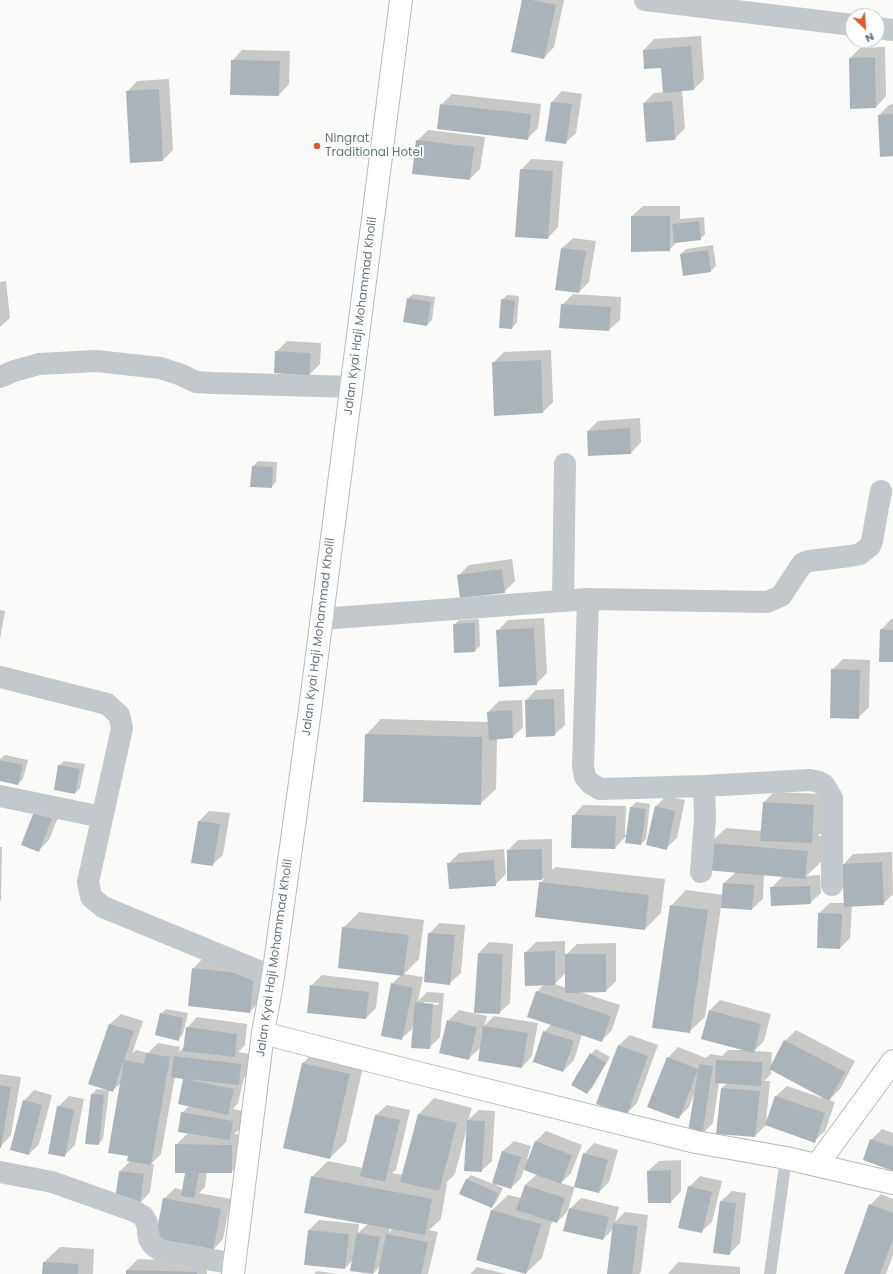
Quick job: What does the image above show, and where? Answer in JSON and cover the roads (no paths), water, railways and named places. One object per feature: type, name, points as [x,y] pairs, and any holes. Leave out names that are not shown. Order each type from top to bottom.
[{"type":"main road","name":"Jalan Kyai Haji Mohammad Kholil","points":[[234,1269],[263,1033],[273,977],[352,387],[401,0]]},
{"type":"main road","points":[[263,1033],[688,1140],[786,1158],[893,1183]]},
{"type":"main road","points":[[817,1165],[893,1061]]},
{"type":"street","points":[[644,0],[845,24]]},
{"type":"street","points":[[0,377],[14,371],[39,364],[96,361],[160,368],[179,374],[196,382],[352,387]]},
{"type":"street","points":[[563,600],[565,464]]},
{"type":"street","points":[[321,619],[588,599],[767,602],[781,596],[803,563],[860,554],[870,546],[881,491]]},
{"type":"street","points":[[588,599],[583,766],[585,776],[590,783],[600,788],[704,786],[810,780],[819,782],[824,785],[832,798],[832,885]]},
{"type":"street","points":[[0,677],[106,704],[119,716],[122,728],[88,882],[91,897],[103,907],[273,977]]},
{"type":"street","points":[[701,872],[705,818],[704,786]]},
{"type":"street","points":[[0,796],[102,817]]},
{"type":"street","points":[[0,1172],[52,1182],[134,1211],[143,1216],[147,1223],[149,1238],[153,1245],[160,1250],[234,1269]]},
{"type":"lane","points":[[770,1274],[786,1158]]},
{"type":"place","name":"Ningrat Traditional Hotel","points":[[317,146]]}]
